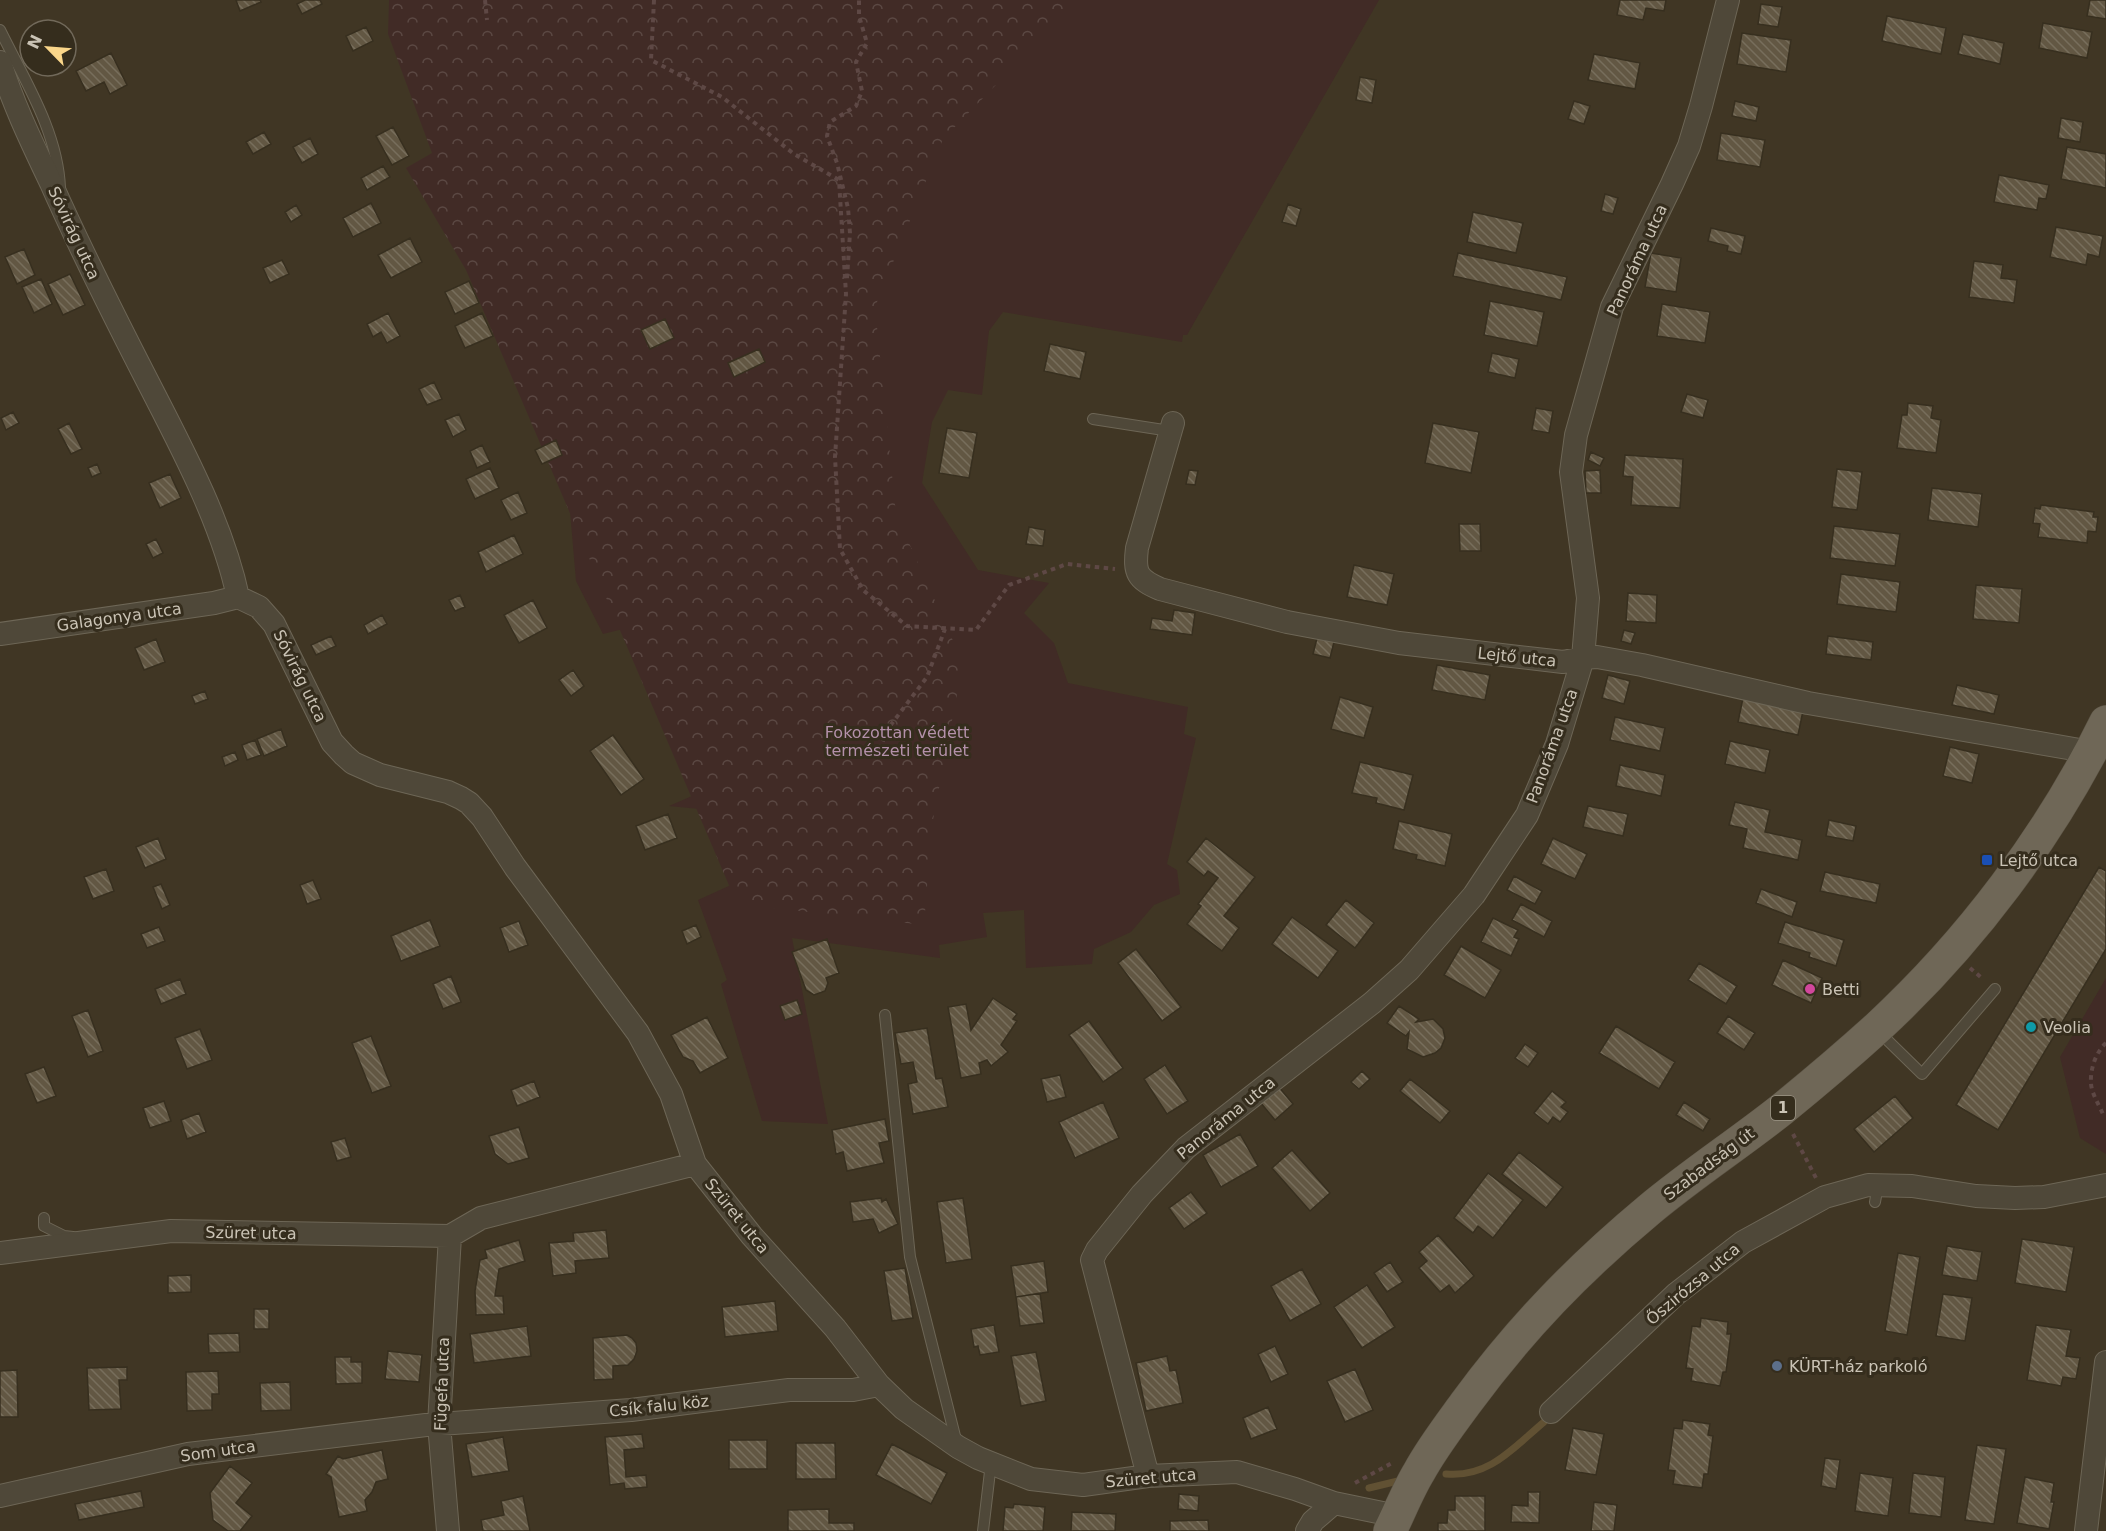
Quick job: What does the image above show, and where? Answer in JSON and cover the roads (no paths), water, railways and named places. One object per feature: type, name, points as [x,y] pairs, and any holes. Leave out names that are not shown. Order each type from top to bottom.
[{"type":"main road","name":"Szabadság út","points":[[1394,1524],[1417,1473],[1446,1429],[1494,1364],[1582,1267],[1651,1208],[1781,1110],[1876,1029],[1951,952],[2042,835],[2106,722]]},
{"type":"street","name":"Panoráma utca","points":[[1148,1476],[1092,1260],[1097,1250],[1142,1194],[1186,1148],[1372,1003],[1409,970],[1474,895],[1527,815],[1557,744],[1583,658],[1588,598],[1571,472],[1576,435],[1612,307],[1689,146],[1728,0]]},
{"type":"street","name":"Sóvirág utca","points":[[0,62],[12,99],[60,205],[178,440],[208,507],[234,577],[238,597],[259,607],[274,624],[332,742],[344,756],[353,763],[380,775],[447,792],[461,798],[482,817],[515,867],[638,1033],[671,1094],[694,1164]]},
{"type":"street","name":"Lejtő utca","points":[[1171,427],[1137,548],[1136,571],[1144,582],[1160,589],[1287,622],[1399,643],[1563,662],[1598,657],[1808,703],[2091,752]]},
{"type":"street","name":"Galagonya utca","points":[[0,634],[214,603],[238,597]]},
{"type":"street","name":"Szüret utca","points":[[0,1253],[171,1231],[450,1236],[481,1218],[694,1164],[752,1236],[836,1328],[879,1384],[904,1409],[958,1447],[1031,1479],[1083,1485],[1148,1476],[1237,1472],[1295,1489],[1394,1524]]},
{"type":"street","name":"Őszirózsa utca","points":[[1551,1412],[1676,1294],[1743,1242],[1825,1197],[1868,1185],[1877,1194],[1912,1186],[1976,1196],[2015,1198],[2044,1197],[2106,1185]]},
{"type":"street","name":"Fügefa utca","points":[[448,1531],[439,1424],[450,1236]]},
{"type":"street","points":[[2086,1531],[2106,1362]]},
{"type":"street","name":"Csík falu köz","points":[[439,1424],[631,1410],[789,1390],[853,1390],[879,1384]]},
{"type":"street","name":"Som utca","points":[[0,1496],[188,1454],[439,1424]]},
{"type":"street","points":[[1307,1531],[1313,1521],[1334,1503]]},
{"type":"lane","points":[[0,30],[51,141],[59,173],[60,205]]},
{"type":"lane","points":[[1093,419],[1171,427]]},
{"type":"lane","points":[[1876,1029],[1922,1074],[1995,989]]},
{"type":"lane","points":[[885,1015],[910,1257],[958,1447]]},
{"type":"lane","points":[[44,1218],[44,1226],[64,1236],[94,1241]]},
{"type":"lane","points":[[983,1531],[991,1463]]},
{"type":"waterway","points":[[1446,1474],[1461,1474],[1488,1466],[1511,1451],[1544,1422]]},
{"type":"waterway","points":[[1369,1488],[1398,1481]]},
{"type":"place","name":"Lejtő utca","points":[[1987,860]]},
{"type":"place","name":"Betti","points":[[1810,989]]},
{"type":"place","name":"Veolia","points":[[2031,1027]]},
{"type":"place","name":"KÜRT-ház parkoló","points":[[1777,1366]]},
{"type":"park label","name":"Fokozottan védett természeti terület","points":[[897,741]]}]
